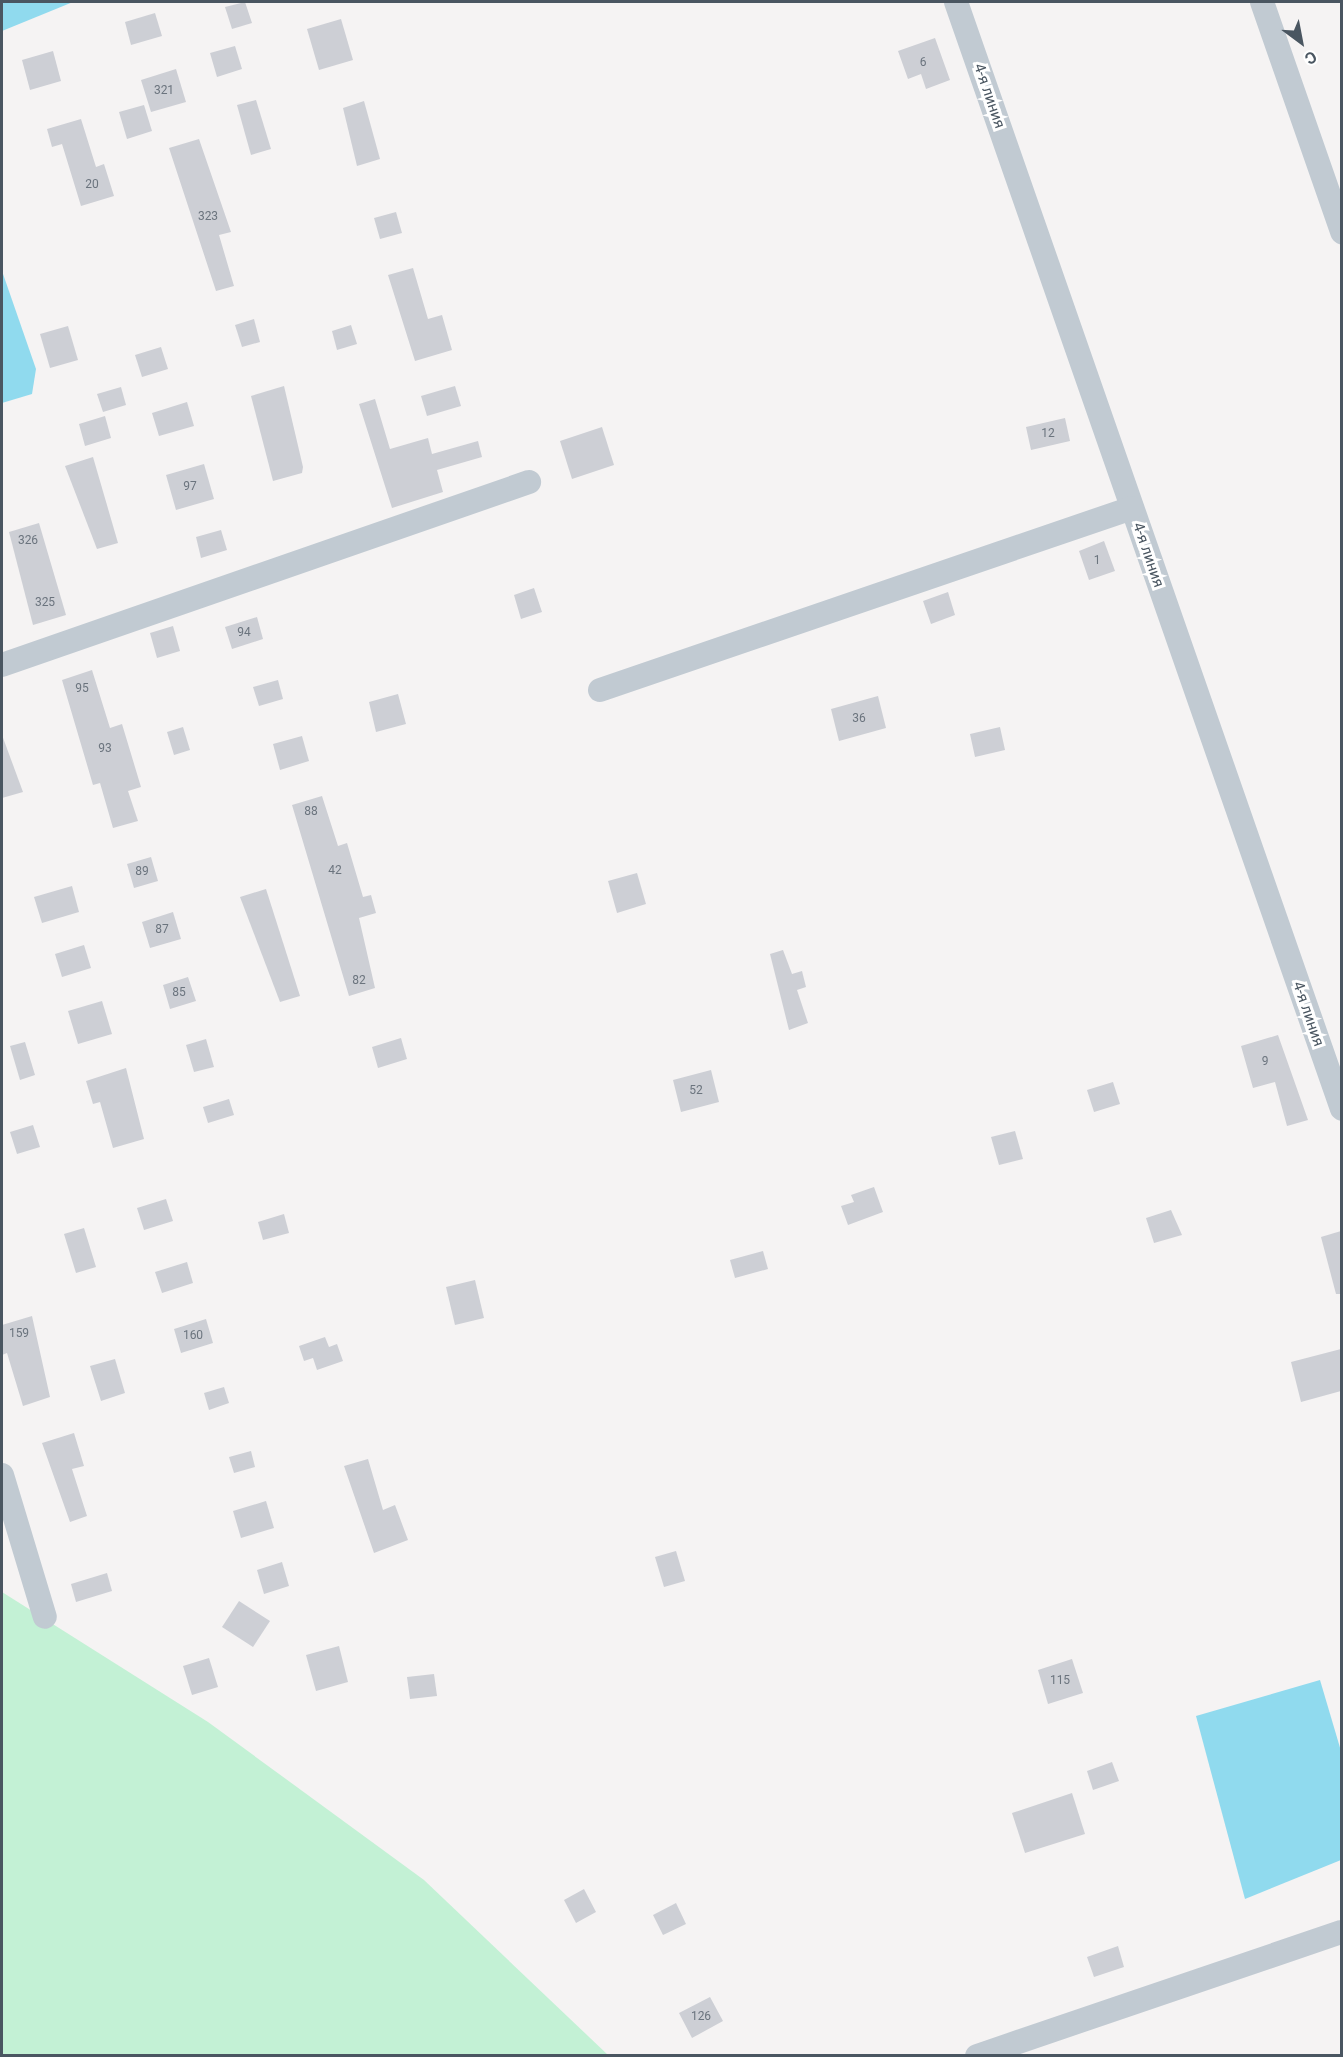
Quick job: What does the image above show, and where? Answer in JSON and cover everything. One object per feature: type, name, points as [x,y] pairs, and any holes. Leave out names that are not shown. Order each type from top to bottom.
[{"type":"street","name":"4-я линия","points":[[956,2],[1341,1109]]},
{"type":"street","points":[[1262,2],[1341,232]]},
{"type":"street","points":[[2,665],[529,482]]},
{"type":"street","points":[[600,690],[1132,508]]},
{"type":"street","points":[[2,1475],[45,1617]]},
{"type":"street","points":[[977,2055],[1341,1932]]},
{"type":"green space","points":[[2,1592],[208,1722],[424,1880],[608,2055],[2,2055]]},
{"type":"water","points":[[2,2],[73,2],[2,31]]},
{"type":"water","points":[[2,271],[36,369],[32,394],[2,403]]},
{"type":"water","points":[[1320,1680],[1341,1751],[1341,1860],[1245,1899],[1196,1716]]},
{"type":"building","points":[[245,2],[252,23],[232,29],[225,7]]},
{"type":"building","points":[[155,13],[162,36],[131,45],[125,22]]},
{"type":"building","points":[[341,19],[353,60],[319,70],[307,29]]},
{"type":"building","points":[[935,38],[950,80],[926,89],[921,74],[908,79],[898,51]]},
{"type":"building","points":[[235,46],[242,69],[217,77],[210,53]]},
{"type":"building","points":[[53,51],[61,81],[30,90],[22,60]]},
{"type":"building","points":[[176,69],[186,102],[151,112],[141,80]]},
{"type":"building","points":[[256,100],[271,149],[251,155],[237,105]]},
{"type":"building","points":[[364,101],[380,159],[357,166],[343,108]]},
{"type":"building","points":[[144,105],[152,131],[127,139],[119,112]]},
{"type":"building","points":[[81,119],[96,167],[104,164],[114,196],[81,206],[62,144],[52,147],[47,129]]},
{"type":"building","points":[[199,139],[231,232],[219,235],[234,286],[216,291],[169,148]]},
{"type":"building","points":[[396,212],[402,233],[380,239],[374,218]]},
{"type":"building","points":[[413,268],[428,319],[442,315],[452,350],[415,361],[388,275]]},
{"type":"building","points":[[254,319],[260,342],[242,347],[235,325]]},
{"type":"building","points":[[351,325],[357,344],[337,350],[332,331]]},
{"type":"building","points":[[68,326],[78,360],[50,368],[40,334]]},
{"type":"building","points":[[161,347],[168,369],[142,377],[135,355]]},
{"type":"building","points":[[284,386],[303,467],[302,473],[273,481],[251,396]]},
{"type":"building","points":[[455,386],[461,406],[427,416],[421,396]]},
{"type":"building","points":[[121,387],[126,405],[103,412],[97,394]]},
{"type":"building","points":[[375,399],[390,449],[428,438],[432,454],[478,441],[482,457],[437,470],[443,492],[392,508],[359,404]]},
{"type":"building","points":[[187,402],[194,426],[159,436],[152,413]]},
{"type":"building","points":[[105,416],[111,438],[85,446],[79,424]]},
{"type":"building","points":[[1065,418],[1070,441],[1031,450],[1026,427]]},
{"type":"building","points":[[602,427],[614,465],[572,479],[560,441]]},
{"type":"building","points":[[93,457],[118,543],[97,549],[65,466]]},
{"type":"building","points":[[204,464],[214,499],[176,510],[166,475]]},
{"type":"building","points":[[39,523],[66,615],[33,625],[9,532]]},
{"type":"building","points":[[221,530],[227,550],[201,558],[196,537]]},
{"type":"building","points":[[1104,541],[1115,571],[1089,580],[1079,551]]},
{"type":"building","points":[[534,588],[542,612],[521,619],[514,595]]},
{"type":"building","points":[[948,592],[955,615],[931,624],[923,601]]},
{"type":"building","points":[[257,617],[263,639],[232,649],[225,627]]},
{"type":"building","points":[[173,626],[180,651],[157,658],[150,633]]},
{"type":"building","points":[[92,670],[110,728],[122,724],[141,787],[128,791],[138,821],[113,828],[100,783],[93,785],[62,680]]},
{"type":"building","points":[[278,680],[283,699],[259,706],[253,687]]},
{"type":"building","points":[[398,694],[406,724],[376,732],[369,702]]},
{"type":"building","points":[[878,696],[886,728],[839,741],[831,709]]},
{"type":"building","points":[[183,727],[190,750],[174,755],[167,732]]},
{"type":"building","points":[[1000,727],[1005,750],[975,757],[970,734]]},
{"type":"building","points":[[2,735],[23,792],[2,798]]},
{"type":"building","points":[[302,736],[309,761],[280,770],[273,744]]},
{"type":"building","points":[[322,796],[338,846],[347,843],[363,897],[371,895],[376,913],[359,918],[375,988],[349,996],[292,805]]},
{"type":"building","points":[[151,857],[158,881],[134,888],[127,864]]},
{"type":"building","points":[[637,873],[646,904],[617,913],[608,881]]},
{"type":"building","points":[[72,886],[79,912],[42,923],[34,897]]},
{"type":"building","points":[[266,889],[300,996],[280,1002],[240,897]]},
{"type":"building","points":[[173,912],[181,939],[150,948],[142,922]]},
{"type":"building","points":[[84,945],[91,968],[62,977],[55,954]]},
{"type":"building","points":[[783,950],[792,974],[802,971],[806,987],[797,990],[808,1023],[789,1030],[770,954]]},
{"type":"building","points":[[188,977],[196,1001],[170,1009],[163,985]]},
{"type":"building","points":[[102,1001],[112,1034],[78,1044],[68,1011]]},
{"type":"building","points":[[1278,1035],[1308,1120],[1287,1126],[1275,1082],[1253,1088],[1241,1046]]},
{"type":"building","points":[[401,1038],[407,1059],[378,1068],[372,1047]]},
{"type":"building","points":[[206,1039],[214,1067],[194,1072],[186,1045]]},
{"type":"building","points":[[25,1042],[35,1075],[20,1080],[10,1046]]},
{"type":"building","points":[[126,1068],[144,1139],[113,1148],[100,1102],[93,1104],[86,1081]]},
{"type":"building","points":[[711,1070],[719,1102],[681,1112],[673,1080]]},
{"type":"building","points":[[1113,1082],[1120,1104],[1094,1112],[1087,1090]]},
{"type":"building","points":[[229,1099],[234,1115],[208,1123],[203,1107]]},
{"type":"building","points":[[33,1125],[40,1147],[17,1154],[10,1132]]},
{"type":"building","points":[[1015,1131],[1023,1159],[999,1165],[991,1137]]},
{"type":"building","points":[[874,1187],[883,1212],[848,1225],[841,1206],[854,1202],[851,1195]]},
{"type":"building","points":[[166,1199],[173,1221],[144,1230],[137,1208]]},
{"type":"building","points":[[1171,1210],[1182,1235],[1154,1243],[1146,1218]]},
{"type":"building","points":[[284,1214],[289,1233],[263,1240],[258,1222]]},
{"type":"building","points":[[84,1228],[96,1267],[76,1273],[64,1234]]},
{"type":"building","points":[[1341,1231],[1341,1294],[1336,1294],[1321,1237]]},
{"type":"building","points":[[763,1251],[768,1269],[735,1278],[730,1260]]},
{"type":"building","points":[[187,1262],[193,1283],[162,1293],[155,1272]]},
{"type":"building","points":[[475,1280],[484,1318],[455,1325],[446,1287]]},
{"type":"building","points":[[32,1316],[50,1397],[23,1406],[7,1353],[2,1355],[2,1325]]},
{"type":"building","points":[[206,1319],[213,1343],[181,1353],[174,1329]]},
{"type":"building","points":[[325,1337],[329,1347],[337,1344],[343,1361],[317,1370],[313,1358],[304,1361],[299,1346]]},
{"type":"building","points":[[1341,1349],[1341,1391],[1301,1402],[1291,1362]]},
{"type":"building","points":[[115,1359],[125,1393],[101,1401],[90,1366]]},
{"type":"building","points":[[224,1387],[229,1403],[209,1410],[204,1393]]},
{"type":"building","points":[[74,1433],[84,1466],[72,1469],[87,1516],[70,1522],[42,1443]]},
{"type":"building","points":[[251,1451],[255,1467],[234,1473],[229,1457]]},
{"type":"building","points":[[368,1459],[383,1510],[395,1505],[408,1540],[374,1553],[344,1466]]},
{"type":"building","points":[[266,1501],[274,1528],[241,1538],[233,1511]]},
{"type":"building","points":[[676,1551],[685,1581],[664,1587],[655,1557]]},
{"type":"building","points":[[282,1562],[289,1586],[264,1594],[257,1570]]},
{"type":"building","points":[[107,1573],[112,1591],[76,1602],[71,1584]]},
{"type":"building","points":[[239,1601],[270,1621],[253,1647],[222,1627]]},
{"type":"building","points":[[339,1646],[348,1682],[316,1691],[306,1655]]},
{"type":"building","points":[[209,1658],[218,1687],[192,1695],[183,1666]]},
{"type":"building","points":[[1072,1659],[1083,1693],[1048,1704],[1038,1670]]},
{"type":"building","points":[[434,1674],[437,1696],[410,1699],[407,1677]]},
{"type":"building","points":[[1112,1762],[1119,1781],[1093,1790],[1087,1771]]},
{"type":"building","points":[[1072,1793],[1085,1834],[1025,1853],[1012,1813]]},
{"type":"building","points":[[584,1889],[596,1912],[576,1923],[564,1900]]},
{"type":"building","points":[[676,1903],[686,1924],[663,1935],[653,1915]]},
{"type":"building","points":[[1118,1946],[1124,1967],[1094,1977],[1087,1957]]},
{"type":"building","points":[[710,1997],[723,2021],[692,2038],[679,2013]]}]
